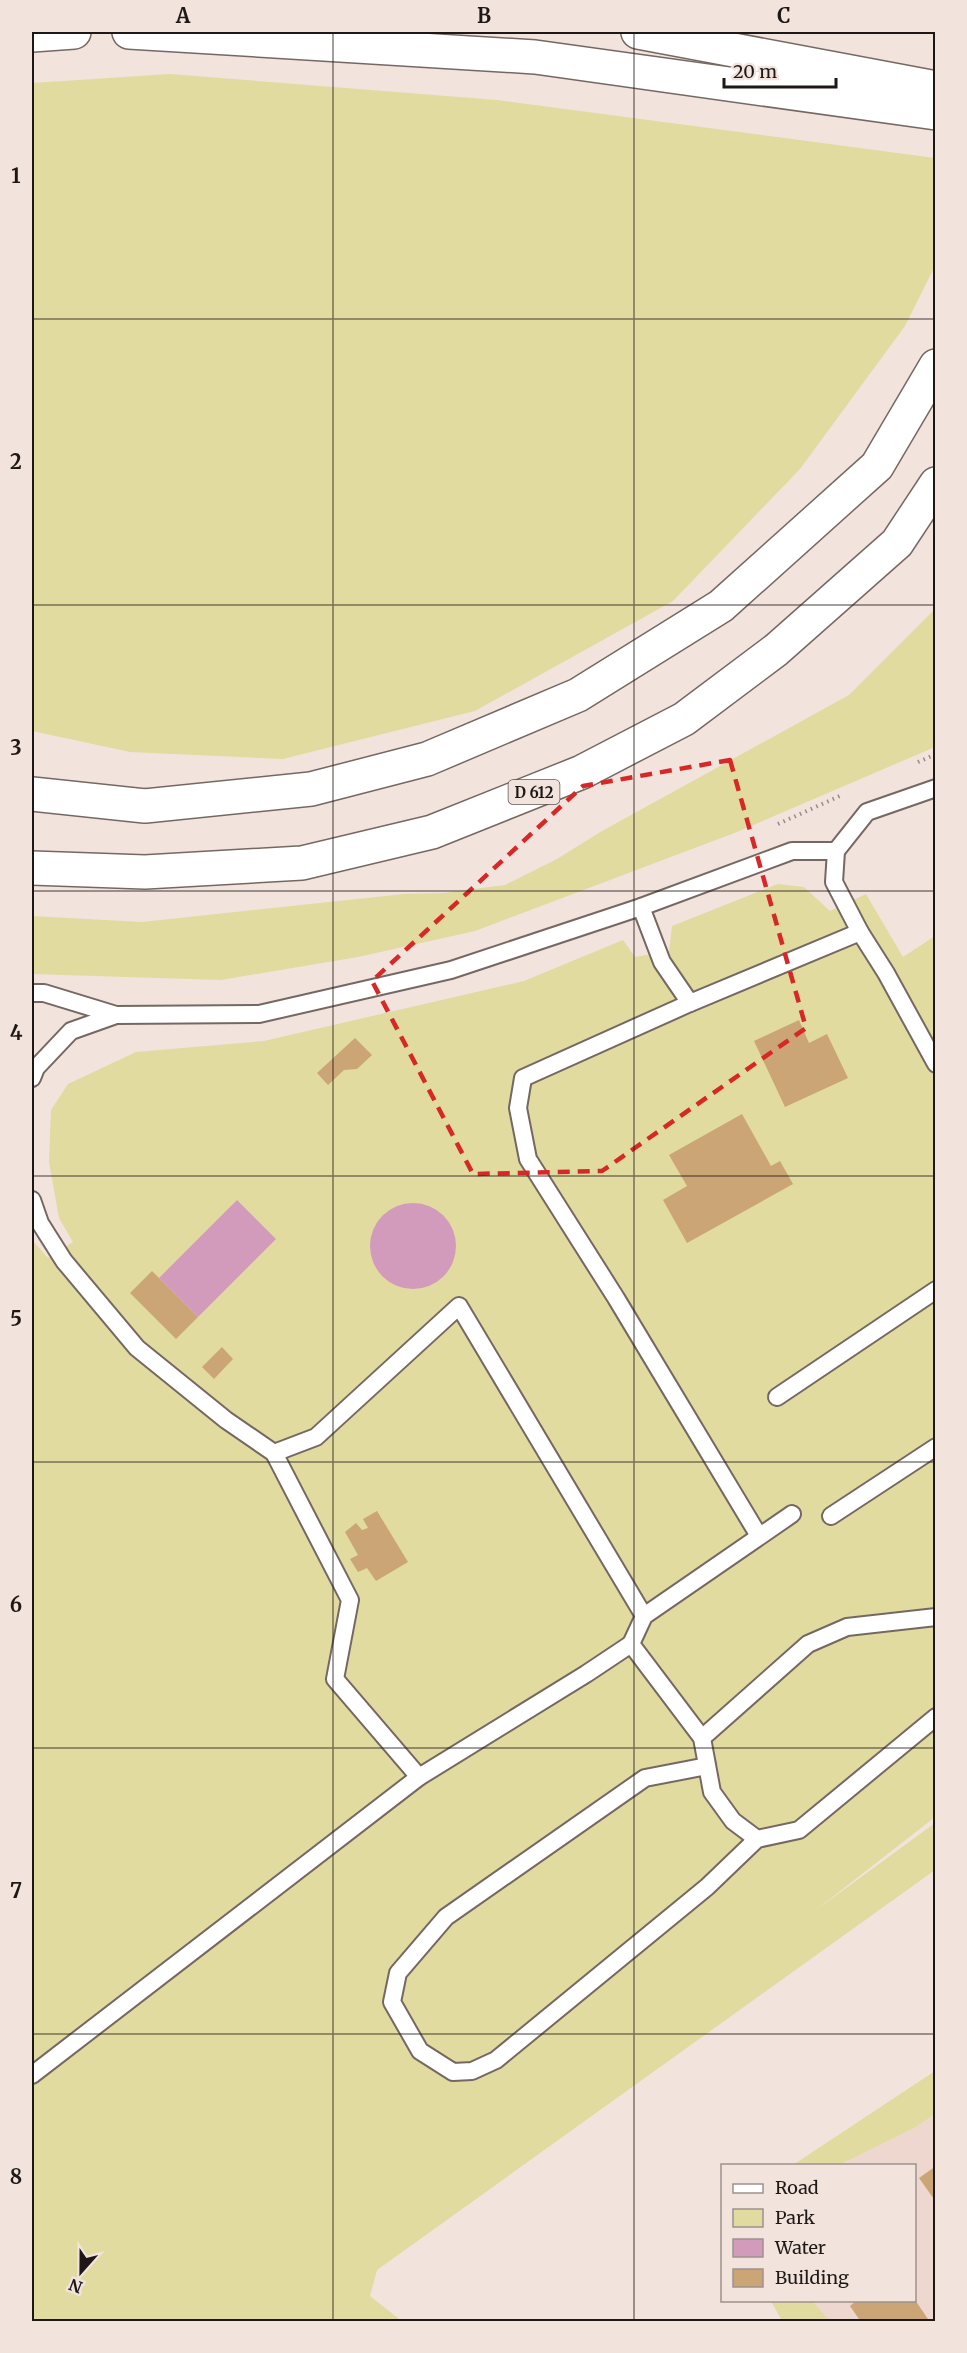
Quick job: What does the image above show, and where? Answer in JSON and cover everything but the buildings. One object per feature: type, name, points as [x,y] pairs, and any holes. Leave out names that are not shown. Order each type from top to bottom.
[{"type":"main road","points":[[32,35],[74,32]]},
{"type":"main road","points":[[129,32],[535,57],[936,113]]},
{"type":"main road","points":[[638,32],[936,88]]},
{"type":"main road","points":[[32,794],[145,806],[311,789],[427,759],[578,694],[721,606],[877,466],[936,366]]},
{"type":"main road","name":"D 612","points":[[32,868],[145,872],[302,863],[432,832],[582,772],[684,719],[776,650],[897,543],[936,484]]},
{"type":"lane","points":[[936,788],[867,812],[836,851],[834,882],[936,1064]]},
{"type":"lane","points":[[32,993],[44,993],[116,1015],[259,1014],[451,970],[641,907],[792,851],[836,851]]},
{"type":"lane","points":[[641,907],[662,962],[690,1003]]},
{"type":"lane","points":[[759,1536],[616,1298],[528,1159],[518,1108],[523,1078],[690,1003],[860,932]]},
{"type":"lane","points":[[32,1078],[36,1068],[70,1031],[116,1015]]},
{"type":"lane","points":[[32,1200],[40,1223],[64,1261],[137,1348],[226,1420],[273,1453],[350,1600],[335,1678],[419,1777]]},
{"type":"lane","points":[[777,1397],[936,1290]]},
{"type":"lane","points":[[273,1453],[316,1437],[459,1305],[644,1617]]},
{"type":"lane","points":[[831,1516],[936,1447]]},
{"type":"lane","points":[[32,2075],[419,1777],[631,1644],[644,1617],[792,1514]]},
{"type":"lane","points":[[702,1738],[808,1644],[847,1627],[936,1617]]},
{"type":"lane","points":[[631,1644],[702,1738],[712,1792],[733,1821],[757,1839]]},
{"type":"lane","points":[[707,1766],[645,1778],[446,1917],[398,1973],[392,2002],[420,2050],[453,2072],[472,2071],[496,2060],[707,1887],[757,1839],[799,1830],[936,1717]]},
{"type":"path","points":[[914,764],[936,754]]},
{"type":"path","points":[[777,824],[851,791]]},
{"type":"highlighted area","points":[[730,760],[806,1028],[602,1171],[473,1174],[372,981],[583,786]]},
{"type":"shaded area","points":[[935,2114],[935,2321],[830,2321],[813,2302],[916,2302],[916,2164],[841,2164],[914,2128]]},
{"type":"green space","points":[[170,74],[497,100],[935,158],[935,266],[905,326],[800,469],[673,601],[475,711],[283,759],[130,752],[32,731],[32,83]]},
{"type":"green space","points":[[935,609],[935,747],[737,832],[475,931],[358,957],[221,980],[32,974],[32,916],[142,922],[505,885],[557,859],[602,831],[849,695]]},
{"type":"green space","points":[[778,884],[804,887],[830,911],[866,894],[903,957],[935,936],[935,1817],[816,1910],[935,1823],[935,1870],[377,2270],[370,2296],[399,2319],[406,2321],[32,2321],[32,1240],[48,1258],[73,1242],[59,1218],[49,1162],[51,1110],[68,1084],[136,1052],[264,1041],[524,981],[623,940],[635,957],[669,951],[672,926]]},
{"type":"green space","points":[[935,2071],[935,2114],[914,2128],[841,2164],[795,2164]]},
{"type":"green space","points":[[772,2302],[813,2302],[830,2321],[782,2321]]},
{"type":"water","points":[[237,1200],[276,1239],[198,1317],[159,1278]]},
{"type":"water","points":[[405,1203],[421,1203],[444,1215],[453,1229],[456,1246],[453,1263],[444,1277],[421,1289],[405,1289],[389,1282],[377,1270],[370,1254],[370,1238],[377,1222],[389,1210]]}]
